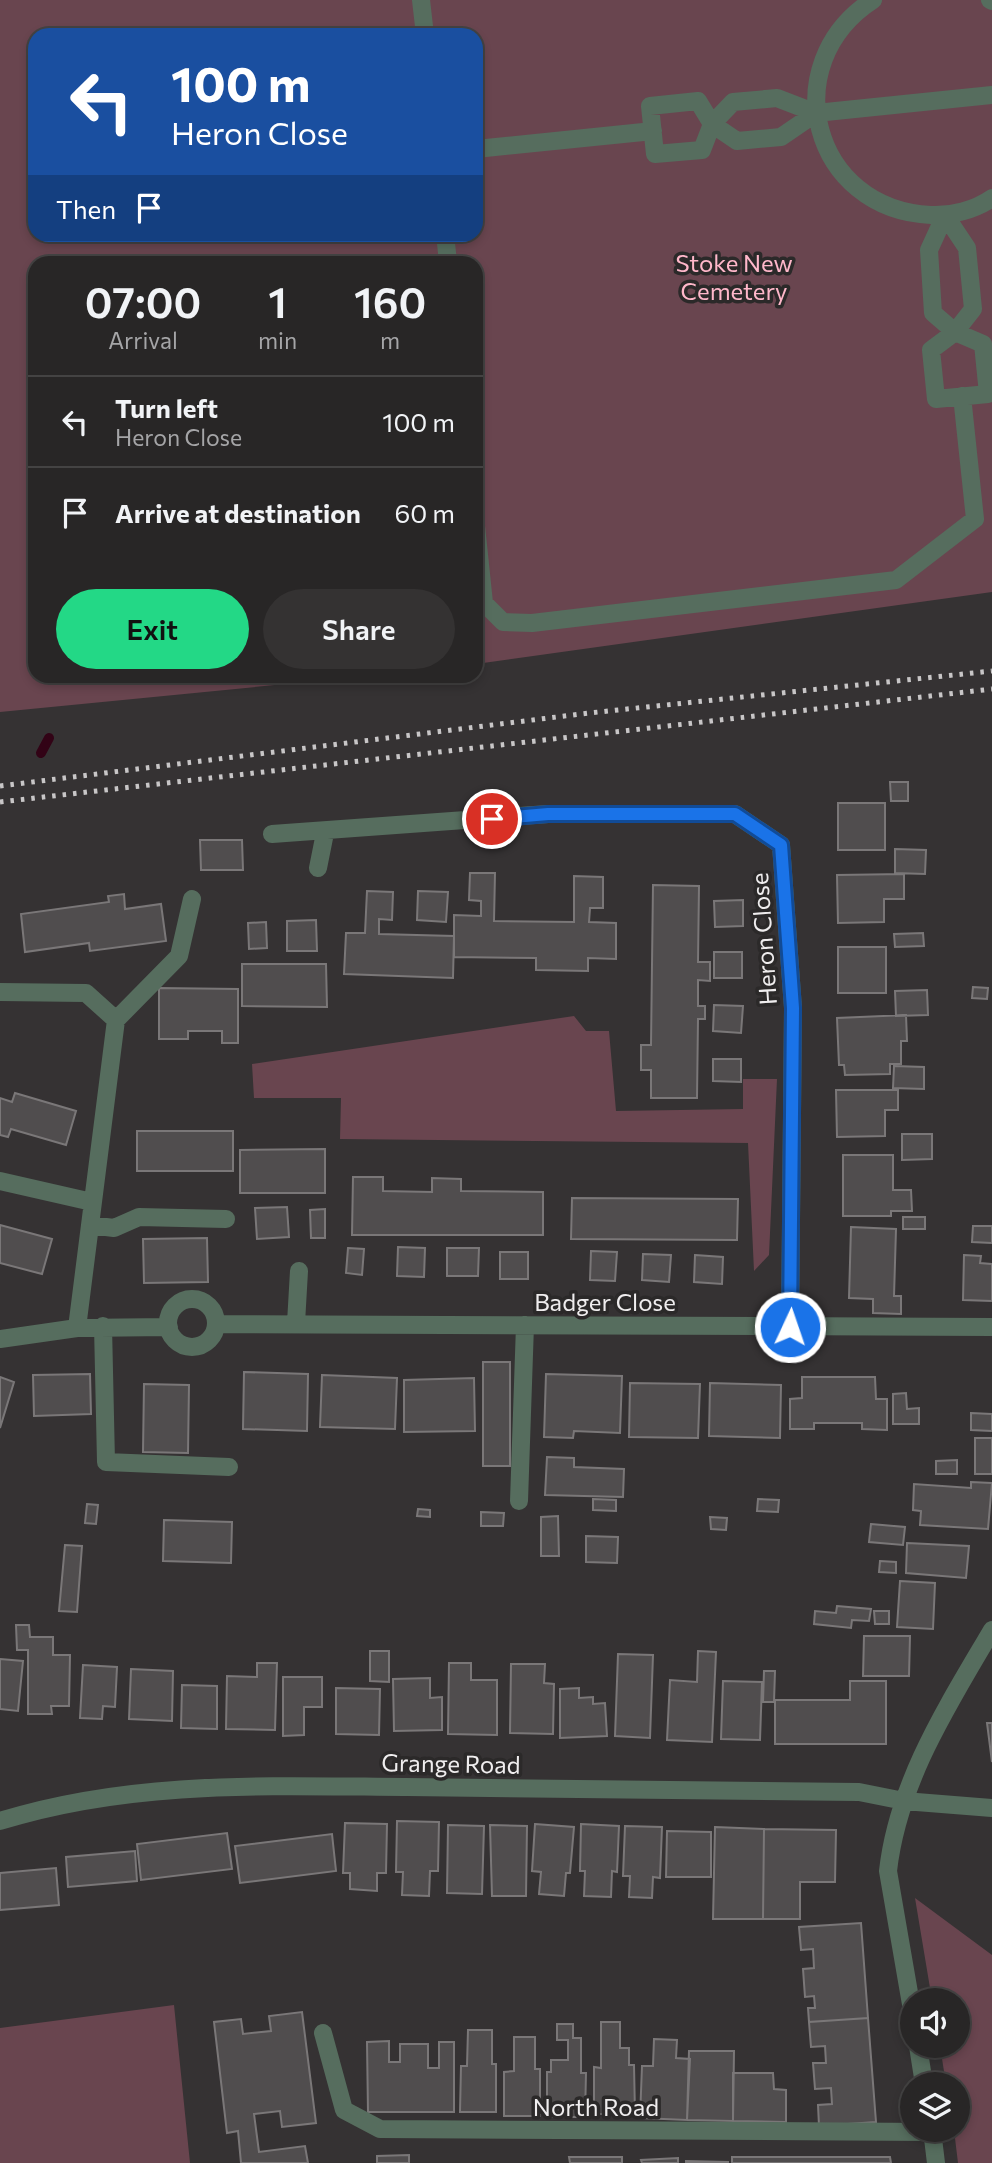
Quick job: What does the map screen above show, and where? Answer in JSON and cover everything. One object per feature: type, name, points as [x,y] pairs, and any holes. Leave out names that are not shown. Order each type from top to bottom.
[{"type":"street","points":[[422,0],[424,28]]},
{"type":"street","points":[[873,0],[853,13],[830,41],[817,76],[816,113],[826,148],[846,179],[874,201],[908,214],[945,215],[983,204],[992,198]]},
{"type":"street","points":[[816,113],[781,136],[737,141],[712,124],[698,101],[650,106],[655,155],[702,150],[712,124],[733,102],[777,98],[816,113],[992,95]]},
{"type":"street","points":[[483,148],[653,131]]},
{"type":"street","points":[[945,215],[929,250],[933,313],[955,331],[983,344],[988,394],[936,399],[931,350],[955,331],[973,309],[967,248],[945,215]]},
{"type":"street","points":[[483,586],[485,603],[503,622],[532,623],[896,580],[975,519],[962,396]]},
{"type":"street","name":"Heron Close","points":[[272,834],[325,833],[548,814],[735,814],[781,845],[793,1008],[790,1327]]},
{"type":"street","points":[[318,868],[325,833]]},
{"type":"street","points":[[76,1328],[116,1020],[179,956],[192,900]]},
{"type":"street","points":[[0,992],[86,993],[116,1020]]},
{"type":"street","points":[[0,1181],[93,1202]]},
{"type":"street","points":[[90,1225],[114,1228],[139,1217],[226,1219]]},
{"type":"street","points":[[296,1323],[299,1270]]},
{"type":"street","points":[[195,1299],[211,1307],[217,1324],[210,1340],[194,1348],[178,1342],[169,1327],[172,1310],[178,1303],[195,1299]]},
{"type":"street","name":"Badger Close","points":[[217,1324],[992,1327]]},
{"type":"street","points":[[519,1501],[525,1325]]},
{"type":"street","points":[[103,1326],[106,1462],[229,1467]]},
{"type":"street","points":[[0,1339],[103,1326],[169,1327]]},
{"type":"street","points":[[908,1988],[888,1871],[890,1849],[904,1801],[939,1719],[992,1630]]},
{"type":"street","name":"Grange Road","points":[[0,1821],[76,1801],[131,1792],[244,1787],[846,1792],[904,1801],[992,1808]]},
{"type":"street","name":"North Road","points":[[323,2033],[344,2110],[380,2129],[900,2131]]},
{"type":"street","points":[[933,2142],[936,2163]]},
{"type":"green space","name":"Stoke New Cemetery","points":[[0,0],[992,0],[992,592],[483,663],[483,256],[28,256],[28,683],[296,683],[0,712]]},
{"type":"green space","points":[[574,1016],[586,1031],[609,1031],[616,1111],[743,1109],[743,1079],[777,1079],[769,1255],[754,1271],[748,1143],[340,1139],[341,1098],[254,1098],[252,1064]]},
{"type":"green space","points":[[915,1898],[992,1955],[992,2163],[958,2163],[955,2142],[970,2142],[970,2072],[944,2072],[942,2058],[970,2058],[970,1988],[930,1988]]},
{"type":"green space","points":[[174,2005],[190,2163],[0,2163],[0,2028]]},
{"type":"building","points":[[890,782],[908,782],[908,801],[891,801]]},
{"type":"building","points":[[838,803],[885,803],[885,850],[838,850]]},
{"type":"building","points":[[200,840],[242,840],[243,870],[201,870]]},
{"type":"building","points":[[895,849],[926,850],[925,874],[895,873]]},
{"type":"building","points":[[470,873],[495,873],[494,921],[574,922],[574,876],[603,877],[603,908],[590,908],[589,922],[616,923],[616,959],[588,958],[588,971],[536,970],[536,958],[454,957],[454,915],[481,916],[481,901],[469,900]]},
{"type":"building","points":[[904,874],[904,899],[884,899],[884,922],[838,923],[837,875]]},
{"type":"building","points":[[653,885],[699,886],[698,962],[710,962],[710,981],[698,980],[698,1006],[705,1006],[705,1019],[698,1019],[697,1098],[651,1098],[651,1070],[641,1070],[641,1045],[651,1045]]},
{"type":"building","points":[[367,891],[393,892],[392,920],[379,919],[379,934],[454,936],[453,978],[344,974],[346,933],[365,933]]},
{"type":"building","points":[[418,891],[448,892],[446,922],[417,920]]},
{"type":"building","points":[[124,894],[125,909],[161,904],[166,941],[90,951],[89,943],[25,952],[21,914],[109,902],[108,896]]},
{"type":"building","points":[[743,900],[743,926],[715,927],[714,901]]},
{"type":"building","points":[[316,920],[317,951],[287,951],[287,921]]},
{"type":"building","points":[[266,922],[267,948],[249,949],[248,923]]},
{"type":"building","points":[[923,933],[924,946],[895,947],[894,934]]},
{"type":"building","points":[[838,947],[886,947],[886,993],[838,993]]},
{"type":"building","points":[[714,952],[742,952],[742,978],[714,978]]},
{"type":"building","points":[[242,964],[326,964],[327,1007],[242,1006]]},
{"type":"building","points":[[973,987],[988,988],[987,999],[972,998]]},
{"type":"building","points":[[159,988],[238,989],[238,1043],[222,1043],[222,1031],[188,1031],[188,1039],[159,1039]]},
{"type":"building","points":[[927,990],[928,1015],[896,1016],[895,991]]},
{"type":"building","points":[[714,1005],[743,1006],[741,1033],[713,1031]]},
{"type":"building","points":[[906,1015],[907,1041],[901,1041],[901,1064],[890,1064],[890,1074],[845,1075],[844,1065],[839,1065],[837,1018]]},
{"type":"building","points":[[713,1059],[741,1059],[741,1082],[713,1081]]},
{"type":"building","points":[[894,1066],[924,1067],[924,1089],[893,1088]]},
{"type":"building","points":[[836,1090],[898,1090],[898,1110],[885,1110],[885,1136],[837,1137]]},
{"type":"building","points":[[15,1093],[76,1111],[66,1145],[11,1129],[8,1137],[0,1135],[0,1098],[12,1102]]},
{"type":"building","points":[[137,1131],[233,1131],[233,1171],[137,1171]]},
{"type":"building","points":[[902,1134],[932,1134],[932,1159],[902,1160]]},
{"type":"building","points":[[325,1149],[325,1193],[240,1193],[240,1150]]},
{"type":"building","points":[[843,1155],[893,1155],[893,1190],[911,1190],[912,1211],[891,1211],[891,1216],[843,1216]]},
{"type":"building","points":[[353,1177],[383,1177],[383,1191],[432,1192],[432,1178],[461,1179],[461,1191],[543,1192],[543,1235],[352,1235]]},
{"type":"building","points":[[572,1198],[738,1199],[737,1240],[571,1239]]},
{"type":"building","points":[[287,1207],[289,1237],[257,1239],[255,1208]]},
{"type":"building","points":[[325,1209],[325,1238],[311,1238],[310,1210]]},
{"type":"building","points":[[903,1217],[925,1217],[925,1229],[903,1229]]},
{"type":"building","points":[[0,1225],[52,1239],[42,1274],[0,1263]]},
{"type":"building","points":[[973,1226],[992,1226],[992,1243],[972,1242]]},
{"type":"building","points":[[851,1227],[896,1229],[894,1296],[901,1296],[901,1314],[873,1313],[873,1299],[849,1298]]},
{"type":"building","points":[[207,1238],[208,1282],[144,1283],[143,1239]]},
{"type":"building","points":[[398,1247],[425,1248],[424,1277],[397,1276]]},
{"type":"building","points":[[348,1248],[364,1249],[362,1275],[346,1273]]},
{"type":"building","points":[[447,1248],[479,1248],[478,1276],[447,1276]]},
{"type":"building","points":[[591,1251],[617,1252],[615,1281],[590,1280]]},
{"type":"building","points":[[500,1252],[528,1252],[528,1279],[500,1279]]},
{"type":"building","points":[[643,1254],[671,1255],[669,1282],[642,1280]]},
{"type":"building","points":[[695,1255],[723,1257],[722,1284],[694,1282]]},
{"type":"building","points":[[964,1255],[981,1256],[980,1263],[992,1264],[992,1301],[963,1300]]},
{"type":"building","points":[[483,1362],[510,1362],[510,1466],[483,1466]]},
{"type":"building","points":[[244,1372],[308,1374],[307,1431],[243,1429]]},
{"type":"building","points":[[90,1374],[91,1414],[34,1416],[33,1375]]},
{"type":"building","points":[[546,1374],[622,1376],[620,1433],[574,1431],[573,1438],[544,1437]]},
{"type":"building","points":[[322,1375],[397,1378],[395,1429],[320,1427]]},
{"type":"building","points":[[0,1377],[14,1382],[0,1428]]},
{"type":"building","points":[[802,1377],[875,1377],[876,1399],[887,1399],[887,1430],[862,1429],[862,1423],[814,1423],[814,1429],[790,1429],[790,1399],[802,1398]]},
{"type":"building","points":[[474,1378],[475,1431],[404,1432],[404,1380]]},
{"type":"building","points":[[630,1383],[700,1384],[698,1438],[629,1437]]},
{"type":"building","points":[[710,1383],[781,1385],[780,1438],[709,1436]]},
{"type":"building","points":[[144,1384],[189,1385],[188,1453],[143,1452]]},
{"type":"building","points":[[906,1393],[907,1409],[919,1408],[919,1424],[893,1424],[893,1394]]},
{"type":"building","points":[[971,1413],[992,1414],[992,1431],[971,1430]]},
{"type":"building","points":[[975,1438],[992,1438],[992,1474],[975,1474]]},
{"type":"building","points":[[547,1457],[574,1458],[574,1467],[624,1469],[623,1497],[545,1495]]},
{"type":"building","points":[[957,1460],[957,1474],[936,1474],[936,1461]]},
{"type":"building","points":[[971,1482],[992,1483],[988,1529],[920,1525],[921,1511],[913,1510],[914,1484],[971,1488]]},
{"type":"building","points":[[593,1499],[616,1500],[616,1511],[593,1510]]},
{"type":"building","points":[[758,1499],[779,1500],[778,1512],[757,1511]]},
{"type":"building","points":[[87,1504],[98,1505],[96,1524],[85,1523]]},
{"type":"building","points":[[418,1509],[430,1510],[430,1517],[417,1516]]},
{"type":"building","points":[[481,1512],[504,1513],[503,1526],[481,1526]]},
{"type":"building","points":[[558,1516],[559,1556],[541,1556],[541,1517]]},
{"type":"building","points":[[710,1517],[727,1518],[726,1530],[711,1529]]},
{"type":"building","points":[[164,1520],[232,1522],[231,1563],[163,1561]]},
{"type":"building","points":[[871,1524],[905,1527],[903,1545],[869,1542]]},
{"type":"building","points":[[586,1536],[618,1537],[617,1563],[586,1562]]},
{"type":"building","points":[[907,1543],[969,1546],[966,1578],[906,1573]]},
{"type":"building","points":[[65,1545],[82,1546],[77,1612],[59,1611]]},
{"type":"building","points":[[880,1561],[896,1562],[896,1573],[879,1572]]},
{"type":"building","points":[[900,1581],[935,1583],[933,1629],[897,1627]]},
{"type":"building","points":[[837,1606],[871,1609],[869,1621],[852,1620],[851,1628],[814,1624],[815,1611],[836,1613]]},
{"type":"building","points":[[874,1611],[889,1611],[889,1624],[875,1624]]},
{"type":"building","points":[[16,1625],[29,1625],[30,1637],[53,1637],[53,1655],[70,1655],[69,1706],[51,1706],[52,1714],[28,1714],[28,1650],[17,1650]]},
{"type":"building","points":[[864,1636],[910,1636],[909,1676],[863,1676]]},
{"type":"building","points":[[370,1651],[389,1651],[389,1682],[370,1681]]},
{"type":"building","points":[[698,1651],[716,1652],[712,1742],[667,1740],[670,1680],[697,1682]]},
{"type":"building","points":[[618,1654],[653,1655],[650,1738],[615,1736]]},
{"type":"building","points":[[0,1659],[23,1661],[18,1711],[0,1709]]},
{"type":"building","points":[[257,1663],[277,1663],[275,1730],[226,1729],[227,1676],[257,1677]]},
{"type":"building","points":[[449,1663],[471,1663],[471,1680],[497,1680],[497,1735],[448,1734]]},
{"type":"building","points":[[511,1664],[545,1664],[544,1683],[554,1684],[553,1734],[510,1733]]},
{"type":"building","points":[[83,1665],[117,1667],[115,1707],[103,1706],[102,1719],[80,1718]]},
{"type":"building","points":[[131,1669],[173,1671],[172,1721],[129,1719]]},
{"type":"building","points":[[764,1671],[775,1671],[774,1702],[763,1702]]},
{"type":"building","points":[[283,1677],[322,1677],[322,1707],[304,1707],[304,1735],[283,1736]]},
{"type":"building","points":[[430,1678],[430,1698],[442,1697],[442,1730],[394,1731],[393,1679]]},
{"type":"building","points":[[723,1681],[762,1682],[760,1740],[721,1739]]},
{"type":"building","points":[[850,1681],[886,1681],[886,1744],[775,1744],[775,1700],[850,1700]]},
{"type":"building","points":[[182,1685],[217,1686],[217,1729],[181,1728]]},
{"type":"building","points":[[336,1688],[380,1689],[379,1735],[336,1734]]},
{"type":"building","points":[[579,1688],[579,1698],[593,1697],[593,1704],[605,1703],[607,1736],[560,1738],[560,1689]]},
{"type":"building","points":[[987,1723],[992,1723],[992,1762]]},
{"type":"building","points":[[397,1821],[439,1822],[438,1871],[430,1871],[429,1896],[402,1895],[403,1872],[396,1872]]},
{"type":"building","points":[[345,1823],[387,1824],[386,1873],[377,1873],[377,1891],[350,1889],[350,1873],[343,1873]]},
{"type":"building","points":[[535,1824],[574,1827],[570,1873],[566,1873],[564,1896],[539,1894],[541,1872],[532,1871]]},
{"type":"building","points":[[581,1824],[619,1826],[617,1872],[612,1871],[611,1897],[584,1896],[585,1871],[580,1871]]},
{"type":"building","points":[[448,1825],[484,1826],[482,1894],[447,1893]]},
{"type":"building","points":[[490,1825],[527,1826],[526,1896],[492,1896]]},
{"type":"building","points":[[625,1826],[662,1827],[660,1878],[653,1877],[652,1898],[629,1897],[630,1876],[623,1876]]},
{"type":"building","points":[[715,1827],[764,1829],[763,1919],[713,1919]]},
{"type":"building","points":[[764,1829],[836,1830],[835,1882],[800,1882],[800,1919],[763,1919]]},
{"type":"building","points":[[667,1831],[711,1832],[711,1877],[666,1877]]},
{"type":"building","points":[[227,1833],[232,1869],[141,1880],[137,1844]]},
{"type":"building","points":[[332,1834],[336,1871],[240,1883],[235,1846]]},
{"type":"building","points":[[135,1851],[137,1881],[68,1887],[66,1857]]},
{"type":"building","points":[[56,1868],[59,1905],[0,1910],[0,1873]]},
{"type":"building","points":[[861,1923],[868,2018],[809,2022],[808,2008],[815,2008],[814,1996],[805,1997],[803,1969],[814,1968],[813,1949],[801,1950],[799,1927]]},
{"type":"building","points":[[302,2012],[316,2123],[282,2127],[280,2111],[254,2114],[259,2152],[305,2146],[308,2163],[241,2163],[238,2131],[227,2133],[214,2022],[241,2019],[243,2034],[271,2031],[269,2016]]},
{"type":"building","points":[[868,2018],[876,2122],[819,2126],[818,2105],[832,2104],[831,2088],[815,2089],[813,2063],[826,2063],[825,2046],[811,2047],[809,2022]]},
{"type":"building","points":[[601,2022],[620,2022],[620,2048],[629,2048],[629,2065],[634,2065],[635,2114],[594,2114],[594,2067],[601,2068]]},
{"type":"building","points":[[557,2024],[573,2024],[573,2038],[581,2038],[581,2073],[586,2073],[585,2117],[547,2117],[547,2072],[551,2072],[551,2060],[568,2060],[568,2040],[557,2040]]},
{"type":"building","points":[[468,2030],[492,2030],[492,2064],[496,2064],[496,2112],[460,2112],[461,2066],[467,2066]]},
{"type":"building","points":[[514,2037],[535,2037],[535,2069],[540,2069],[540,2116],[504,2116],[504,2072],[514,2071]]},
{"type":"building","points":[[654,2039],[677,2040],[676,2058],[690,2059],[687,2120],[640,2118],[642,2066],[653,2066]]},
{"type":"building","points":[[389,2041],[389,2062],[400,2062],[400,2044],[428,2044],[428,2068],[439,2068],[439,2042],[454,2042],[454,2112],[368,2112],[367,2042]]},
{"type":"building","points":[[689,2051],[734,2051],[733,2121],[687,2120]]},
{"type":"building","points":[[733,2073],[773,2073],[774,2089],[786,2090],[786,2122],[733,2121]]},
{"type":"building","points":[[409,2155],[409,2163],[377,2163],[377,2156]]},
{"type":"building","points":[[569,2157],[622,2157],[622,2163],[570,2163]]},
{"type":"building","points":[[732,2157],[890,2157],[891,2163],[732,2163]]},
{"type":"building","points":[[678,2158],[678,2163],[642,2163],[641,2160]]},
{"type":"building","points":[[728,2162],[728,2163],[686,2163]]},
{"type":"waterway","points":[[41,753],[49,738]]},
{"type":"railway","points":[[0,786],[589,713],[992,671]]},
{"type":"railway","points":[[0,802],[992,689]]},
{"type":"route","points":[[492,819],[548,814],[735,814],[781,845],[793,1008],[790,1327]]}]
